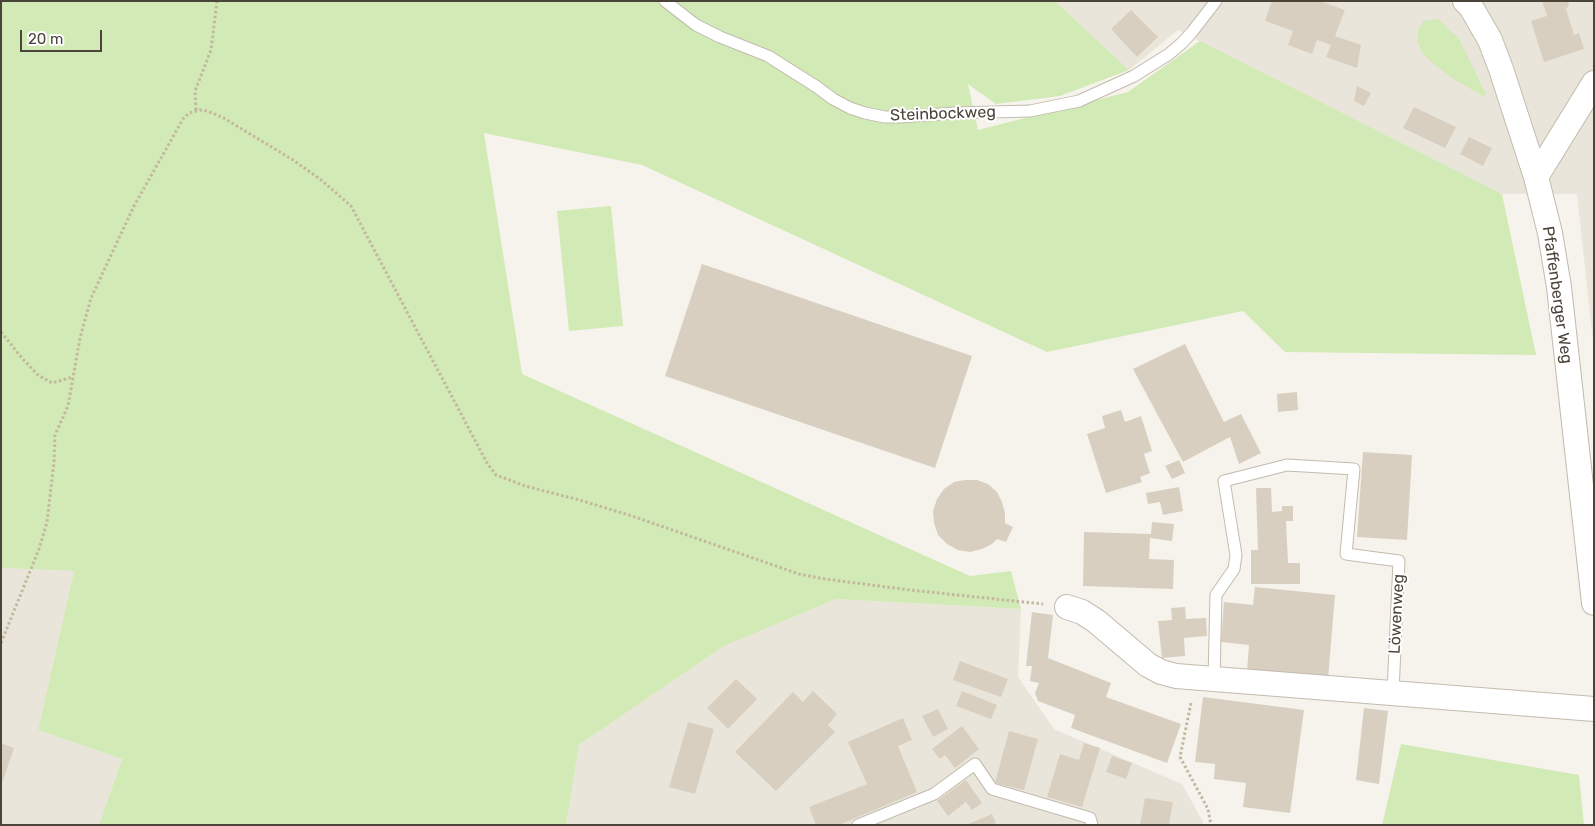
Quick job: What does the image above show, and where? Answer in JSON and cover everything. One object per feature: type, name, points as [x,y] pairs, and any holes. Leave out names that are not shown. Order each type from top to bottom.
[{"type":"street","name":"Pfaffenberger Weg","points":[[1470,3],[1490,40],[1498,62],[1536,177],[1550,233],[1559,287],[1594,603]]},
{"type":"street","points":[[1536,177],[1594,83]]},
{"type":"street","points":[[1067,607],[1082,612],[1096,621],[1148,665],[1161,672],[1204,678],[1594,709]]},
{"type":"lane","name":"Steinbockweg","points":[[665,1],[696,25],[720,37],[768,56],[833,99],[850,108],[865,113],[892,117],[955,112],[1024,112],[1079,100],[1134,76],[1169,54],[1196,28],[1216,1]]},
{"type":"lane","name":"Löwenweg","points":[[1204,678],[1216,595],[1234,569],[1236,555],[1224,481],[1287,466],[1354,469],[1346,554],[1400,561],[1393,692]]},
{"type":"lane","points":[[858,825],[934,794],[975,764],[992,789],[1090,818],[1092,825]]},
{"type":"path","points":[[196,110],[195,91],[211,50],[218,1]]},
{"type":"path","points":[[1,643],[39,549],[47,522],[55,435],[68,406],[80,338],[91,298],[134,206],[183,119],[189,112],[196,110],[207,111],[222,117],[293,160],[320,179],[350,206],[487,464],[496,475],[524,486],[576,498],[632,516],[799,574],[910,590],[1067,607]]},
{"type":"path","points":[[1,332],[38,375],[52,383],[73,377]]},
{"type":"path","points":[[1204,678],[1189,715],[1180,757],[1208,809],[1212,825]]},
{"type":"shaded area","points":[[1055,1],[1594,1],[1594,350],[1577,194],[1502,194],[1371,132],[1178,30],[1129,70]]},
{"type":"shaded area","points":[[1,568],[74,571],[38,730],[122,759],[99,825],[1,825]]},
{"type":"shaded area","points":[[836,599],[1021,609],[1018,677],[1054,729],[1182,784],[1203,825],[566,825],[579,745],[724,646]]},
{"type":"green space","points":[[1,1],[1055,1],[1129,70],[1060,96],[996,104],[968,84],[978,130],[1128,92],[1200,41],[1502,194],[1536,355],[1285,352],[1243,311],[1047,352],[642,165],[484,133],[522,374],[970,576],[1011,571],[1021,609],[836,599],[724,646],[579,745],[566,825],[99,825],[122,759],[38,730],[74,571],[1,568]]},
{"type":"green space","points":[[1438,19],[1459,39],[1486,94],[1483,96],[1452,78],[1422,53],[1417,40],[1418,31],[1423,21]]},
{"type":"green space","points":[[611,206],[623,326],[569,331],[557,211]]},
{"type":"green space","points":[[1401,744],[1579,775],[1584,825],[1382,825]]},
{"type":"building","points":[[1272,1],[1320,1],[1345,10],[1335,36],[1361,45],[1357,68],[1326,57],[1331,45],[1317,40],[1312,54],[1288,45],[1293,31],[1265,21]]},
{"type":"building","points":[[1542,1],[1568,1],[1569,5],[1566,9],[1574,35],[1579,33],[1584,49],[1544,62],[1531,21],[1547,16]]},
{"type":"building","points":[[1131,10],[1158,37],[1137,57],[1111,29]]},
{"type":"building","points":[[1357,86],[1371,93],[1364,106],[1354,101]]},
{"type":"building","points":[[1414,107],[1456,127],[1445,148],[1403,128]]},
{"type":"building","points":[[1469,137],[1492,148],[1483,166],[1460,154]]},
{"type":"building","points":[[702,264],[972,356],[935,468],[665,376]]},
{"type":"building","points":[[1185,344],[1224,422],[1241,414],[1261,453],[1239,464],[1230,437],[1183,462],[1133,369]]},
{"type":"building","points":[[1297,392],[1298,410],[1278,412],[1277,394]]},
{"type":"building","points":[[1121,410],[1125,422],[1141,416],[1152,451],[1144,454],[1150,473],[1140,477],[1142,482],[1106,493],[1087,434],[1105,428],[1102,416]]},
{"type":"building","points":[[1363,452],[1412,455],[1407,540],[1357,537]]},
{"type":"building","points":[[1179,460],[1185,473],[1172,479],[1165,466]]},
{"type":"building","points":[[977,480],[988,484],[997,492],[1005,513],[1005,523],[1013,527],[1006,542],[997,539],[982,549],[970,552],[958,550],[947,544],[938,535],[933,511],[937,499],[944,489],[954,482]]},
{"type":"building","points":[[1179,487],[1183,511],[1163,515],[1160,502],[1148,504],[1146,493]]},
{"type":"building","points":[[1256,488],[1271,488],[1272,512],[1282,511],[1282,506],[1293,506],[1293,521],[1286,521],[1288,563],[1300,563],[1300,584],[1251,584],[1251,550],[1258,550]]},
{"type":"building","points":[[1152,522],[1174,524],[1172,541],[1150,538],[1149,559],[1174,560],[1173,589],[1083,586],[1084,532],[1151,534]]},
{"type":"building","points":[[1255,587],[1335,595],[1328,679],[1247,671],[1249,645],[1221,642],[1224,602],[1253,605]]},
{"type":"building","points":[[1185,607],[1186,619],[1206,618],[1207,636],[1184,638],[1185,656],[1162,658],[1158,621],[1172,620],[1171,608]]},
{"type":"building","points":[[1032,612],[1053,615],[1048,658],[1111,683],[1106,697],[1181,724],[1167,763],[1071,728],[1075,715],[1038,701],[1035,693],[1039,683],[1030,681],[1032,666],[1026,666]]},
{"type":"building","points":[[960,661],[1008,679],[1001,697],[953,680]]},
{"type":"building","points":[[736,679],[757,699],[728,729],[707,708]]},
{"type":"building","points":[[813,691],[837,714],[828,725],[835,732],[776,791],[735,752],[793,692],[803,702]]},
{"type":"building","points":[[962,691],[997,705],[991,719],[956,706]]},
{"type":"building","points":[[1203,697],[1304,710],[1290,813],[1243,807],[1246,783],[1214,779],[1215,764],[1195,762]]},
{"type":"building","points":[[1364,708],[1388,711],[1379,784],[1356,780]]},
{"type":"building","points":[[938,709],[948,729],[933,737],[922,716]]},
{"type":"building","points":[[903,718],[912,740],[898,746],[917,792],[839,825],[816,825],[809,807],[867,784],[848,742]]},
{"type":"building","points":[[688,722],[714,729],[695,794],[669,787]]},
{"type":"building","points":[[962,726],[979,749],[955,768],[945,755],[940,759],[932,749]]},
{"type":"building","points":[[1009,731],[1038,739],[1024,790],[995,783]]},
{"type":"building","points":[[1,743],[14,748],[2,783],[1,783]]},
{"type":"building","points":[[1084,743],[1100,748],[1082,807],[1047,797],[1060,754],[1079,760]]},
{"type":"building","points":[[1112,756],[1132,763],[1126,779],[1106,772]]},
{"type":"building","points":[[966,780],[982,803],[972,810],[966,802],[948,816],[937,801]]},
{"type":"building","points":[[1145,798],[1173,802],[1169,825],[1140,825]]},
{"type":"building","points":[[992,814],[996,823],[991,825],[966,825]]}]
